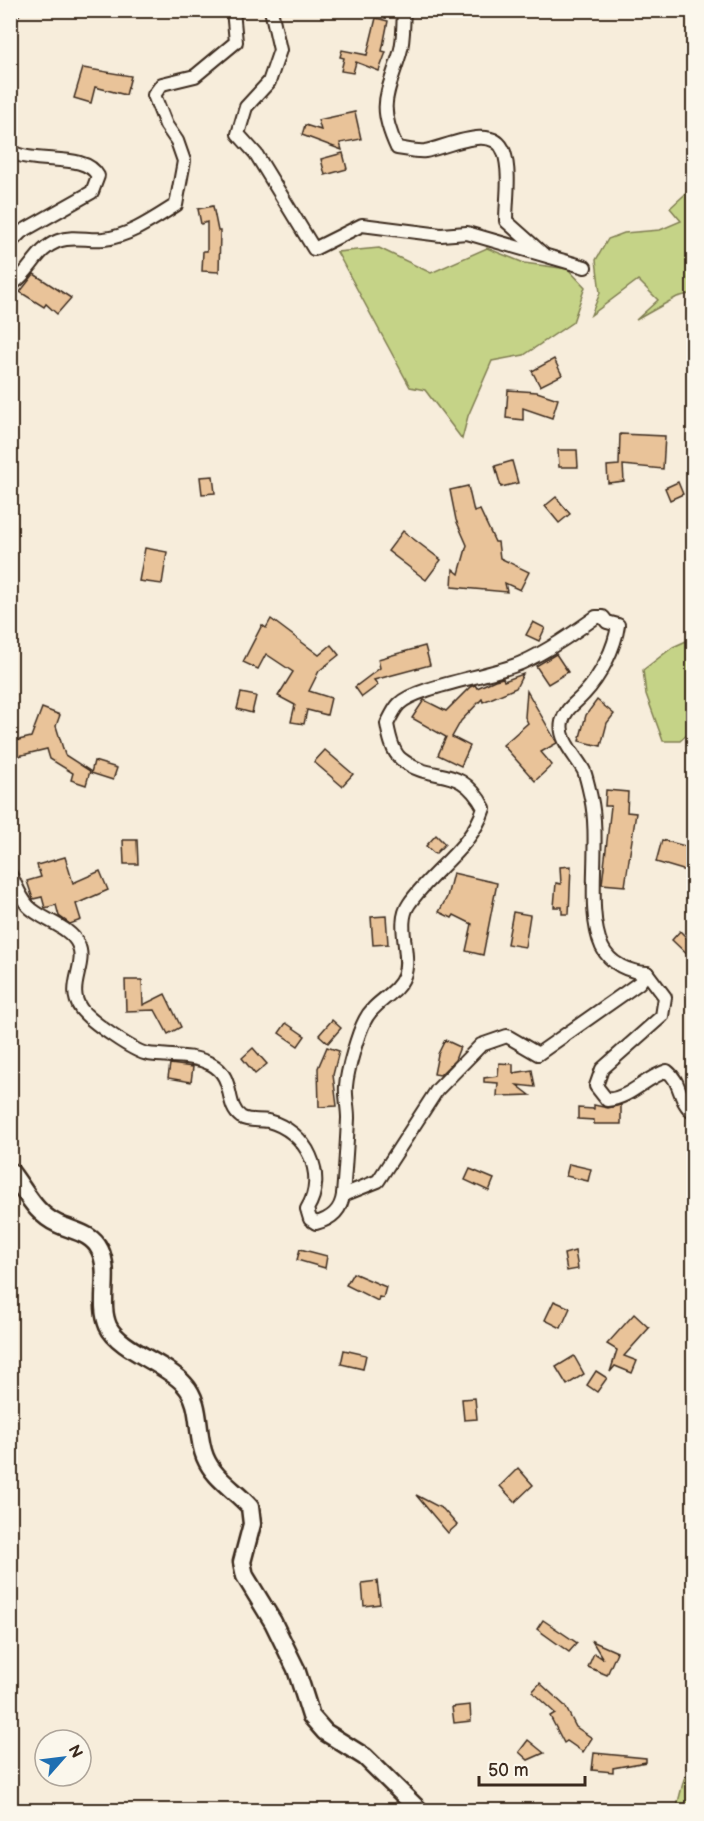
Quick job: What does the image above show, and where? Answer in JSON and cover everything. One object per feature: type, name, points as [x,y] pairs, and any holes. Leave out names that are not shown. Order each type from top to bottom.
[{"type":"main road","points":[[10,1171],[40,1214],[58,1224],[83,1233],[100,1249],[103,1261],[106,1316],[113,1334],[174,1375],[192,1395],[200,1443],[213,1472],[250,1508],[252,1524],[242,1562],[245,1576],[273,1622],[296,1669],[311,1716],[325,1732],[365,1757],[419,1810]]},
{"type":"street","points":[[10,14],[14,10]]},
{"type":"street","points":[[10,276],[15,282],[28,272],[39,252],[59,241],[80,237],[104,239],[123,234],[176,205],[184,161],[177,141],[166,125],[154,95],[162,84],[195,76],[236,42],[233,10]]},
{"type":"street","points":[[271,10],[280,50],[269,82],[246,107],[238,134],[256,154],[315,249],[362,225],[441,235],[467,232],[585,267]]},
{"type":"street","points":[[404,10],[401,51],[387,89],[385,105],[386,124],[397,148],[422,151],[446,147],[462,139],[482,137],[496,141],[504,151],[507,173],[506,221],[544,255]]},
{"type":"street","points":[[10,151],[41,161],[78,162],[92,167],[98,176],[92,192],[21,232],[10,243]]},
{"type":"street","points":[[10,874],[29,908],[77,940],[83,954],[74,983],[75,994],[81,1008],[99,1025],[145,1054],[186,1056],[210,1064],[225,1077],[234,1107],[241,1117],[276,1124],[301,1140],[313,1160],[316,1182],[314,1198],[307,1209],[310,1219],[316,1223],[327,1220],[342,1207],[348,1116],[346,1085],[365,1020],[378,1002],[396,989],[405,975],[404,925],[407,906],[432,876],[464,846],[479,823],[484,808],[475,791],[456,778],[426,771],[400,759],[391,743],[387,724],[399,704],[432,688],[487,675],[520,663],[558,644],[596,617],[603,617],[607,622],[618,626],[616,640],[585,694],[568,708],[562,725],[568,748],[584,772],[592,801],[596,862],[595,923],[603,948],[617,964],[635,972],[647,973],[665,997],[662,1016],[602,1069],[596,1086],[607,1100],[619,1099],[636,1090],[648,1079],[667,1071],[674,1076],[684,1106],[693,1113]]},
{"type":"street","points":[[343,1195],[378,1181],[437,1090],[481,1045],[507,1036],[538,1054],[639,983],[647,973]]},
{"type":"green space","points":[[693,187],[693,293],[677,297],[636,320],[658,300],[638,280],[591,315],[600,293],[596,260],[608,239],[624,233],[660,230],[681,221],[670,208]]},
{"type":"green space","points":[[379,248],[431,273],[487,248],[524,263],[568,269],[585,287],[573,322],[524,355],[492,361],[468,416],[462,439],[425,390],[410,387],[337,252]]},
{"type":"green space","points":[[693,638],[693,729],[680,741],[663,741],[646,694],[643,670],[673,647]]},
{"type":"green space","points":[[693,1770],[693,1810],[676,1810],[684,1779]]},
{"type":"building","points":[[376,18],[388,21],[382,51],[386,52],[379,71],[356,62],[353,73],[341,71],[344,58],[340,57],[342,50],[367,55]]},
{"type":"building","points":[[83,68],[131,76],[126,95],[95,87],[91,103],[74,98]]},
{"type":"building","points":[[355,112],[361,139],[340,143],[342,150],[302,135],[305,125],[321,130],[318,120]]},
{"type":"building","points":[[343,153],[347,169],[325,175],[321,159]]},
{"type":"building","points":[[213,206],[218,231],[220,231],[219,272],[202,271],[203,251],[207,251],[207,222],[201,224],[198,209]]},
{"type":"building","points":[[34,274],[71,298],[57,314],[46,304],[44,307],[20,292]]},
{"type":"building","points":[[554,359],[562,375],[540,386],[532,371]]},
{"type":"building","points":[[508,390],[537,392],[558,399],[552,418],[523,408],[523,420],[506,418]]},
{"type":"building","points":[[620,434],[665,436],[663,469],[623,465],[624,481],[608,483],[607,466],[619,465]]},
{"type":"building","points":[[558,450],[577,450],[578,467],[559,467]]},
{"type":"building","points":[[512,461],[518,483],[501,487],[495,466]]},
{"type":"building","points":[[213,476],[215,493],[202,494],[200,477]]},
{"type":"building","points":[[678,482],[683,494],[670,500],[665,488]]},
{"type":"building","points":[[468,486],[474,512],[480,510],[495,542],[498,542],[500,558],[529,572],[520,590],[505,583],[507,592],[452,587],[453,569],[459,574],[467,545],[456,520],[450,490]]},
{"type":"building","points":[[556,497],[570,514],[559,523],[545,506]]},
{"type":"building","points":[[403,531],[441,560],[426,580],[388,551]]},
{"type":"building","points":[[145,548],[167,552],[162,584],[139,581]]},
{"type":"building","points":[[271,619],[319,655],[331,645],[339,655],[319,671],[309,691],[331,698],[327,715],[307,710],[304,724],[291,722],[295,705],[278,696],[293,672],[266,654],[258,669],[243,662],[262,625],[266,628]]},
{"type":"building","points":[[533,622],[545,628],[539,641],[526,635]]},
{"type":"building","points":[[425,646],[430,665],[374,680],[378,685],[362,697],[355,687],[380,668],[378,659]]},
{"type":"building","points":[[556,654],[568,672],[548,684],[536,666]]},
{"type":"building","points":[[523,674],[516,688],[483,702],[482,699],[461,721],[452,737],[470,746],[461,766],[438,755],[446,737],[412,718],[424,700],[446,711],[470,687],[475,685],[477,688],[495,680],[503,678],[504,681]]},
{"type":"building","points":[[527,691],[557,743],[541,752],[552,765],[535,781],[503,745],[528,723],[525,717]]},
{"type":"building","points":[[241,693],[256,696],[252,713],[237,709]]},
{"type":"building","points":[[597,700],[614,714],[607,723],[601,746],[579,741],[586,715]]},
{"type":"building","points":[[42,708],[60,715],[56,726],[65,755],[90,771],[86,785],[71,780],[73,773],[50,759],[47,749],[10,758],[10,742],[31,737]]},
{"type":"building","points":[[325,750],[353,774],[342,786],[314,762]]},
{"type":"building","points":[[94,761],[117,768],[113,780],[91,773]]},
{"type":"building","points":[[606,790],[628,792],[627,812],[636,813],[625,886],[602,884],[611,806],[605,806]]},
{"type":"building","points":[[436,835],[445,844],[435,854],[426,846]]},
{"type":"building","points":[[123,840],[137,840],[138,864],[124,864]]},
{"type":"building","points":[[662,840],[693,848],[693,873],[656,862]]},
{"type":"building","points":[[65,857],[73,883],[100,871],[108,890],[76,904],[81,920],[70,924],[59,916],[56,905],[45,908],[42,897],[33,899],[27,881],[41,877],[37,865]]},
{"type":"building","points":[[571,866],[569,914],[562,914],[562,907],[554,907],[556,883],[561,884],[560,867]]},
{"type":"building","points":[[453,873],[497,883],[483,955],[466,951],[472,924],[454,915],[452,918],[439,912],[447,897]]},
{"type":"building","points":[[513,912],[530,915],[525,947],[507,944]]},
{"type":"building","points":[[386,916],[388,944],[373,945],[371,917]]},
{"type":"building","points":[[680,931],[693,944],[693,960],[672,940]]},
{"type":"building","points":[[125,980],[142,980],[143,1005],[165,994],[181,1027],[168,1034],[155,1010],[126,1011]]},
{"type":"building","points":[[332,1020],[341,1028],[328,1043],[319,1035]]},
{"type":"building","points":[[286,1023],[305,1036],[298,1046],[279,1033]]},
{"type":"building","points":[[445,1040],[460,1047],[455,1060],[440,1075],[434,1074],[438,1054]]},
{"type":"building","points":[[327,1047],[339,1051],[333,1075],[337,1106],[319,1107],[318,1068]]},
{"type":"building","points":[[253,1048],[267,1064],[255,1074],[242,1058]]},
{"type":"building","points":[[499,1063],[513,1064],[513,1073],[532,1070],[535,1087],[517,1085],[530,1095],[497,1096],[498,1083],[484,1082],[484,1078],[498,1076]]},
{"type":"building","points":[[170,1064],[193,1067],[191,1082],[168,1078]]},
{"type":"building","points":[[594,1105],[608,1108],[621,1105],[621,1124],[594,1124],[594,1120],[578,1119],[578,1108],[594,1109]]},
{"type":"building","points":[[569,1164],[591,1169],[588,1181],[566,1176]]},
{"type":"building","points":[[470,1169],[494,1179],[489,1191],[465,1180]]},
{"type":"building","points":[[300,1249],[327,1256],[325,1268],[297,1260]]},
{"type":"building","points":[[575,1251],[578,1269],[567,1271],[564,1254]]},
{"type":"building","points":[[353,1273],[386,1287],[383,1298],[379,1297],[378,1301],[346,1285]]},
{"type":"building","points":[[554,1301],[570,1308],[561,1328],[545,1320]]},
{"type":"building","points":[[634,1314],[649,1328],[624,1356],[637,1361],[632,1373],[615,1366],[610,1372],[617,1350],[607,1344]]},
{"type":"building","points":[[344,1350],[366,1355],[363,1369],[341,1364]]},
{"type":"building","points":[[574,1356],[584,1374],[567,1385],[556,1367]]},
{"type":"building","points":[[596,1371],[607,1378],[597,1392],[587,1385]]},
{"type":"building","points":[[475,1398],[477,1419],[464,1420],[462,1399]]},
{"type":"building","points":[[518,1468],[533,1485],[515,1502],[500,1486]]},
{"type":"building","points":[[416,1495],[443,1509],[457,1525],[448,1533]]},
{"type":"building","points":[[377,1581],[380,1604],[364,1606],[362,1583]]},
{"type":"building","points":[[543,1620],[577,1643],[569,1652],[537,1629]]},
{"type":"building","points":[[592,1641],[617,1652],[607,1675],[588,1667],[594,1653],[603,1659]]},
{"type":"building","points":[[540,1683],[565,1706],[576,1727],[592,1738],[583,1752],[567,1741],[564,1743],[550,1716],[555,1713],[532,1692]]},
{"type":"building","points":[[470,1705],[471,1721],[454,1723],[452,1707]]},
{"type":"building","points":[[528,1740],[544,1753],[528,1760],[519,1752]]},
{"type":"building","points":[[594,1753],[646,1758],[646,1762],[613,1768],[613,1772],[592,1770]]}]
